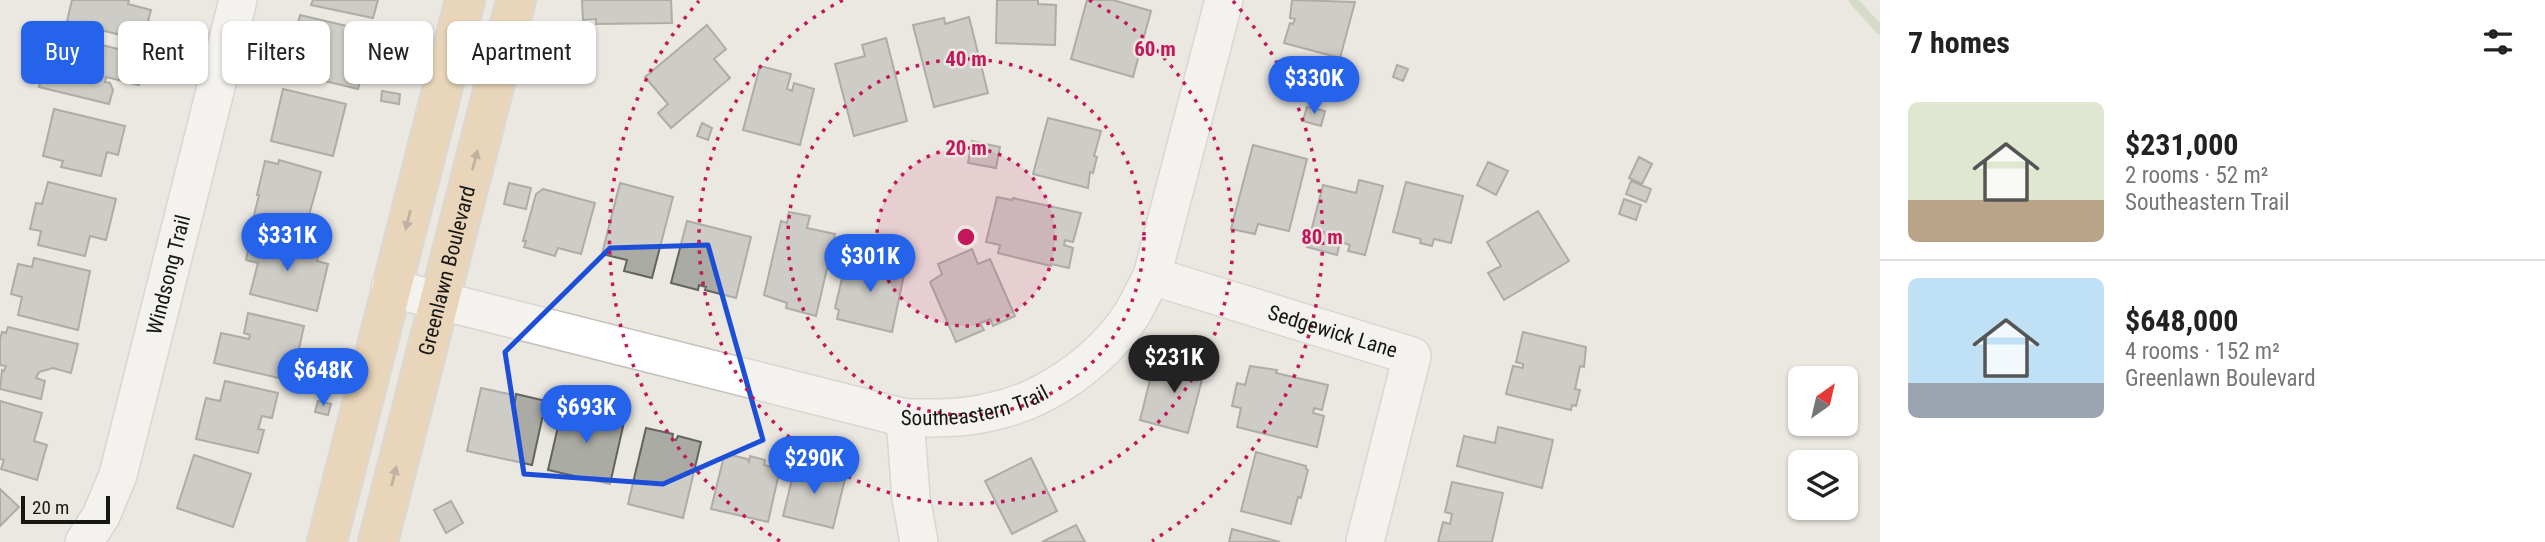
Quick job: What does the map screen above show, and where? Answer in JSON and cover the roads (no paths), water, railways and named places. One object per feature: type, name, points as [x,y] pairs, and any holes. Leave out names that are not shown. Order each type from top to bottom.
[{"type":"main road","points":[[327,542],[465,0]]},
{"type":"main road","name":"Greenlawn Boulevard","points":[[378,542],[516,0]]},
{"type":"street","name":"Windsong Trail","points":[[83,542],[101,516],[118,475],[238,0]]},
{"type":"street","name":"Southeastern Trail","points":[[390,289],[905,418],[949,418],[992,412],[1032,398],[1070,376],[1104,348],[1131,315],[1152,276],[1224,0]]},
{"type":"street","name":"Sedgewick Lane","points":[[1152,276],[1412,356],[1365,542]]},
{"type":"street","points":[[905,418],[911,498],[919,542]]},
{"type":"waterway","points":[[1853,0],[1880,30]]}]
